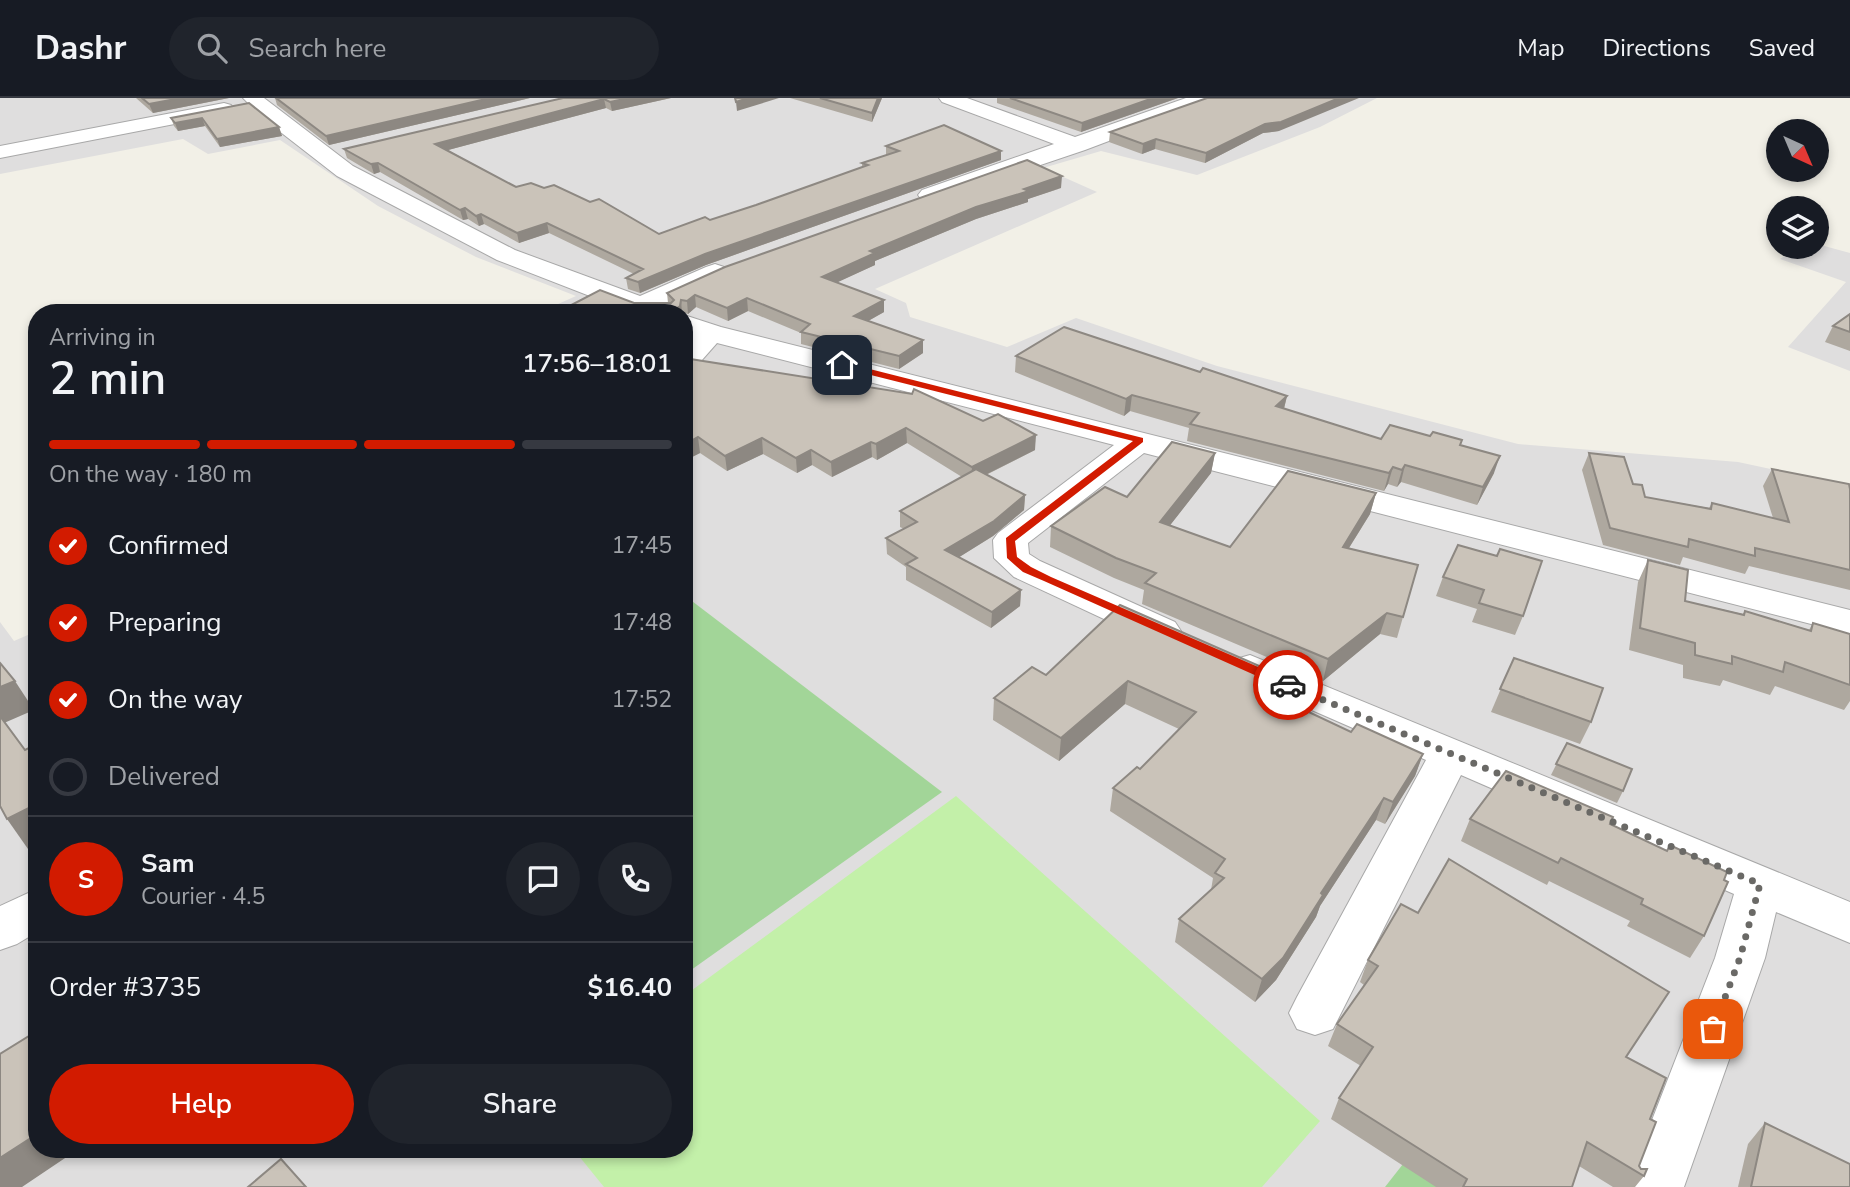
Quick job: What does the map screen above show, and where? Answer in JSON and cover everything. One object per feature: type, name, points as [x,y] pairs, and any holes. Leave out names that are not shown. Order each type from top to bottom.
[{"type":"street","points":[[949,98],[1077,145]]},
{"type":"street","points":[[913,201],[1205,98]]},
{"type":"street","points":[[0,152],[261,99],[345,171],[506,255],[634,304]]},
{"type":"street","points":[[324,155],[351,149]]},
{"type":"street","points":[[662,304],[742,263]]},
{"type":"street","points":[[698,328],[1850,622]]},
{"type":"street","points":[[1140,440],[1010,540],[1012,558],[1027,569],[1205,650],[1850,923]]},
{"type":"street","points":[[1315,1013],[1451,754]]},
{"type":"street","points":[[1655,1187],[1740,958],[1760,884]]},
{"type":"street","points":[[0,930],[28,913]]},
{"type":"shaded area","points":[[0,98],[1377,98],[1320,127],[1197,175],[1101,151],[1043,168],[1097,192],[875,289],[906,303],[910,317],[1007,347],[1076,318],[1217,366],[1518,444],[1738,462],[1850,486],[1850,1187],[0,1187],[0,622],[14,641],[28,635],[28,1158],[693,1158],[693,304],[558,304],[576,296],[476,257],[378,206],[280,140],[208,154],[183,139],[0,174]]},
{"type":"shaded area","points":[[1829,247],[1850,253],[1850,371],[1788,347],[1846,282],[1780,259],[1829,259]]},
{"type":"green space","points":[[693,602],[942,792],[693,969]]},
{"type":"green space","points":[[956,796],[1320,1121],[1262,1187],[604,1187],[580,1158],[693,1158],[693,989]]},
{"type":"green space","points":[[1414,1150],[1462,1187],[1385,1187]]},
{"type":"building","points":[[142,98],[181,98],[149,104]]},
{"type":"building","points":[[276,98],[490,98],[326,136]]},
{"type":"building","points":[[563,98],[629,98],[610,102],[604,99],[435,144],[516,187],[531,183],[544,188],[554,185],[590,202],[599,199],[659,234],[705,217],[710,220],[756,205],[868,165],[862,163],[899,151],[886,146],[944,125],[1001,151],[705,254],[638,282],[626,278],[643,269],[547,223],[517,233],[481,214],[476,216],[465,208],[460,210],[378,163],[371,164],[344,149]]},
{"type":"building","points":[[820,98],[878,98],[872,113]]},
{"type":"building","points":[[1010,98],[1153,98],[1082,123]]},
{"type":"building","points":[[1207,98],[1339,98],[1281,122],[1265,124],[1206,153],[1156,139],[1143,144],[1110,132]]},
{"type":"building","points":[[249,103],[279,127],[217,139],[202,118],[175,123],[171,118]]},
{"type":"building","points":[[1027,160],[1062,176],[1024,189],[1029,191],[976,207],[870,251],[875,253],[822,277],[884,300],[854,316],[923,340],[899,356],[801,332],[810,324],[747,298],[727,308],[695,295],[687,301],[681,300],[680,304],[573,304],[600,290],[634,303],[671,303],[674,300],[667,293],[725,267]]},
{"type":"building","points":[[1850,314],[1850,332],[1833,326]]},
{"type":"building","points":[[1064,327],[1200,372],[1203,368],[1287,396],[1276,406],[1381,439],[1390,425],[1430,436],[1433,432],[1462,440],[1460,445],[1500,456],[1483,487],[1405,465],[1402,470],[1393,467],[1389,473],[1190,424],[1199,413],[1132,395],[1126,399],[1016,356]]},
{"type":"building","points":[[693,359],[912,394],[914,389],[983,421],[998,414],[1036,435],[972,467],[906,428],[876,444],[871,442],[831,462],[811,450],[796,458],[762,438],[725,456],[698,437],[693,440]]},
{"type":"building","points":[[1172,442],[1215,453],[1160,522],[1230,547],[1288,471],[1376,493],[1343,547],[1418,565],[1403,617],[1387,613],[1328,659],[1145,583],[1156,573],[1116,558],[1051,526],[1105,487],[1127,497]]},
{"type":"building","points":[[1589,453],[1624,457],[1633,484],[1642,485],[1645,497],[1711,509],[1712,503],[1789,522],[1772,469],[1849,484],[1850,570],[1755,548],[1755,556],[1689,539],[1688,547],[1610,528]]},
{"type":"building","points":[[976,469],[1025,495],[994,521],[945,550],[1021,590],[992,612],[906,564],[917,558],[886,538],[917,522],[900,511]]},
{"type":"building","points":[[1458,545],[1497,556],[1500,549],[1542,561],[1523,616],[1479,603],[1484,590],[1443,577]]},
{"type":"building","points":[[1648,560],[1688,570],[1685,601],[1744,615],[1745,611],[1811,631],[1813,623],[1850,634],[1850,685],[1785,662],[1783,672],[1732,656],[1732,664],[1695,655],[1695,643],[1640,628]]},
{"type":"building","points":[[1120,605],[1298,683],[1279,698],[1351,732],[1357,724],[1423,754],[1393,802],[1384,798],[1321,893],[1323,895],[1283,958],[1262,979],[1179,919],[1224,878],[1215,873],[1225,859],[1113,788],[1137,767],[1140,769],[1196,712],[1128,681],[1061,738],[994,698],[1032,667],[1046,675]]},
{"type":"building","points":[[1514,658],[1603,688],[1591,722],[1500,689]]},
{"type":"building","points":[[0,663],[15,681],[0,687]]},
{"type":"building","points":[[0,716],[25,750],[28,748],[28,808],[7,819],[0,806]]},
{"type":"building","points":[[1567,743],[1632,769],[1623,791],[1556,764]]},
{"type":"building","points":[[1506,771],[1613,817],[1610,824],[1667,851],[1670,845],[1727,872],[1724,880],[1728,882],[1704,936],[1641,904],[1643,899],[1561,858],[1558,863],[1470,819]]},
{"type":"building","points":[[1449,859],[1669,992],[1626,1057],[1666,1078],[1650,1119],[1656,1122],[1639,1166],[1641,1169],[1647,1169],[1644,1176],[1587,1142],[1572,1187],[1463,1187],[1467,1179],[1339,1098],[1373,1047],[1337,1024],[1378,966],[1368,960],[1401,904],[1418,913]]},
{"type":"building","points":[[28,1037],[28,1140],[0,1158],[0,1054]]},
{"type":"building","points":[[1765,1123],[1850,1164],[1850,1187],[1751,1187]]},
{"type":"building","points":[[281,1159],[306,1187],[248,1187]]},
{"type":"way so far","points":[[1288,685],[1760,884],[1740,958],[1713,1029]]},
{"type":"route","points":[[842,365],[1140,440],[1010,540],[1012,558],[1047,579],[1288,685]]}]
